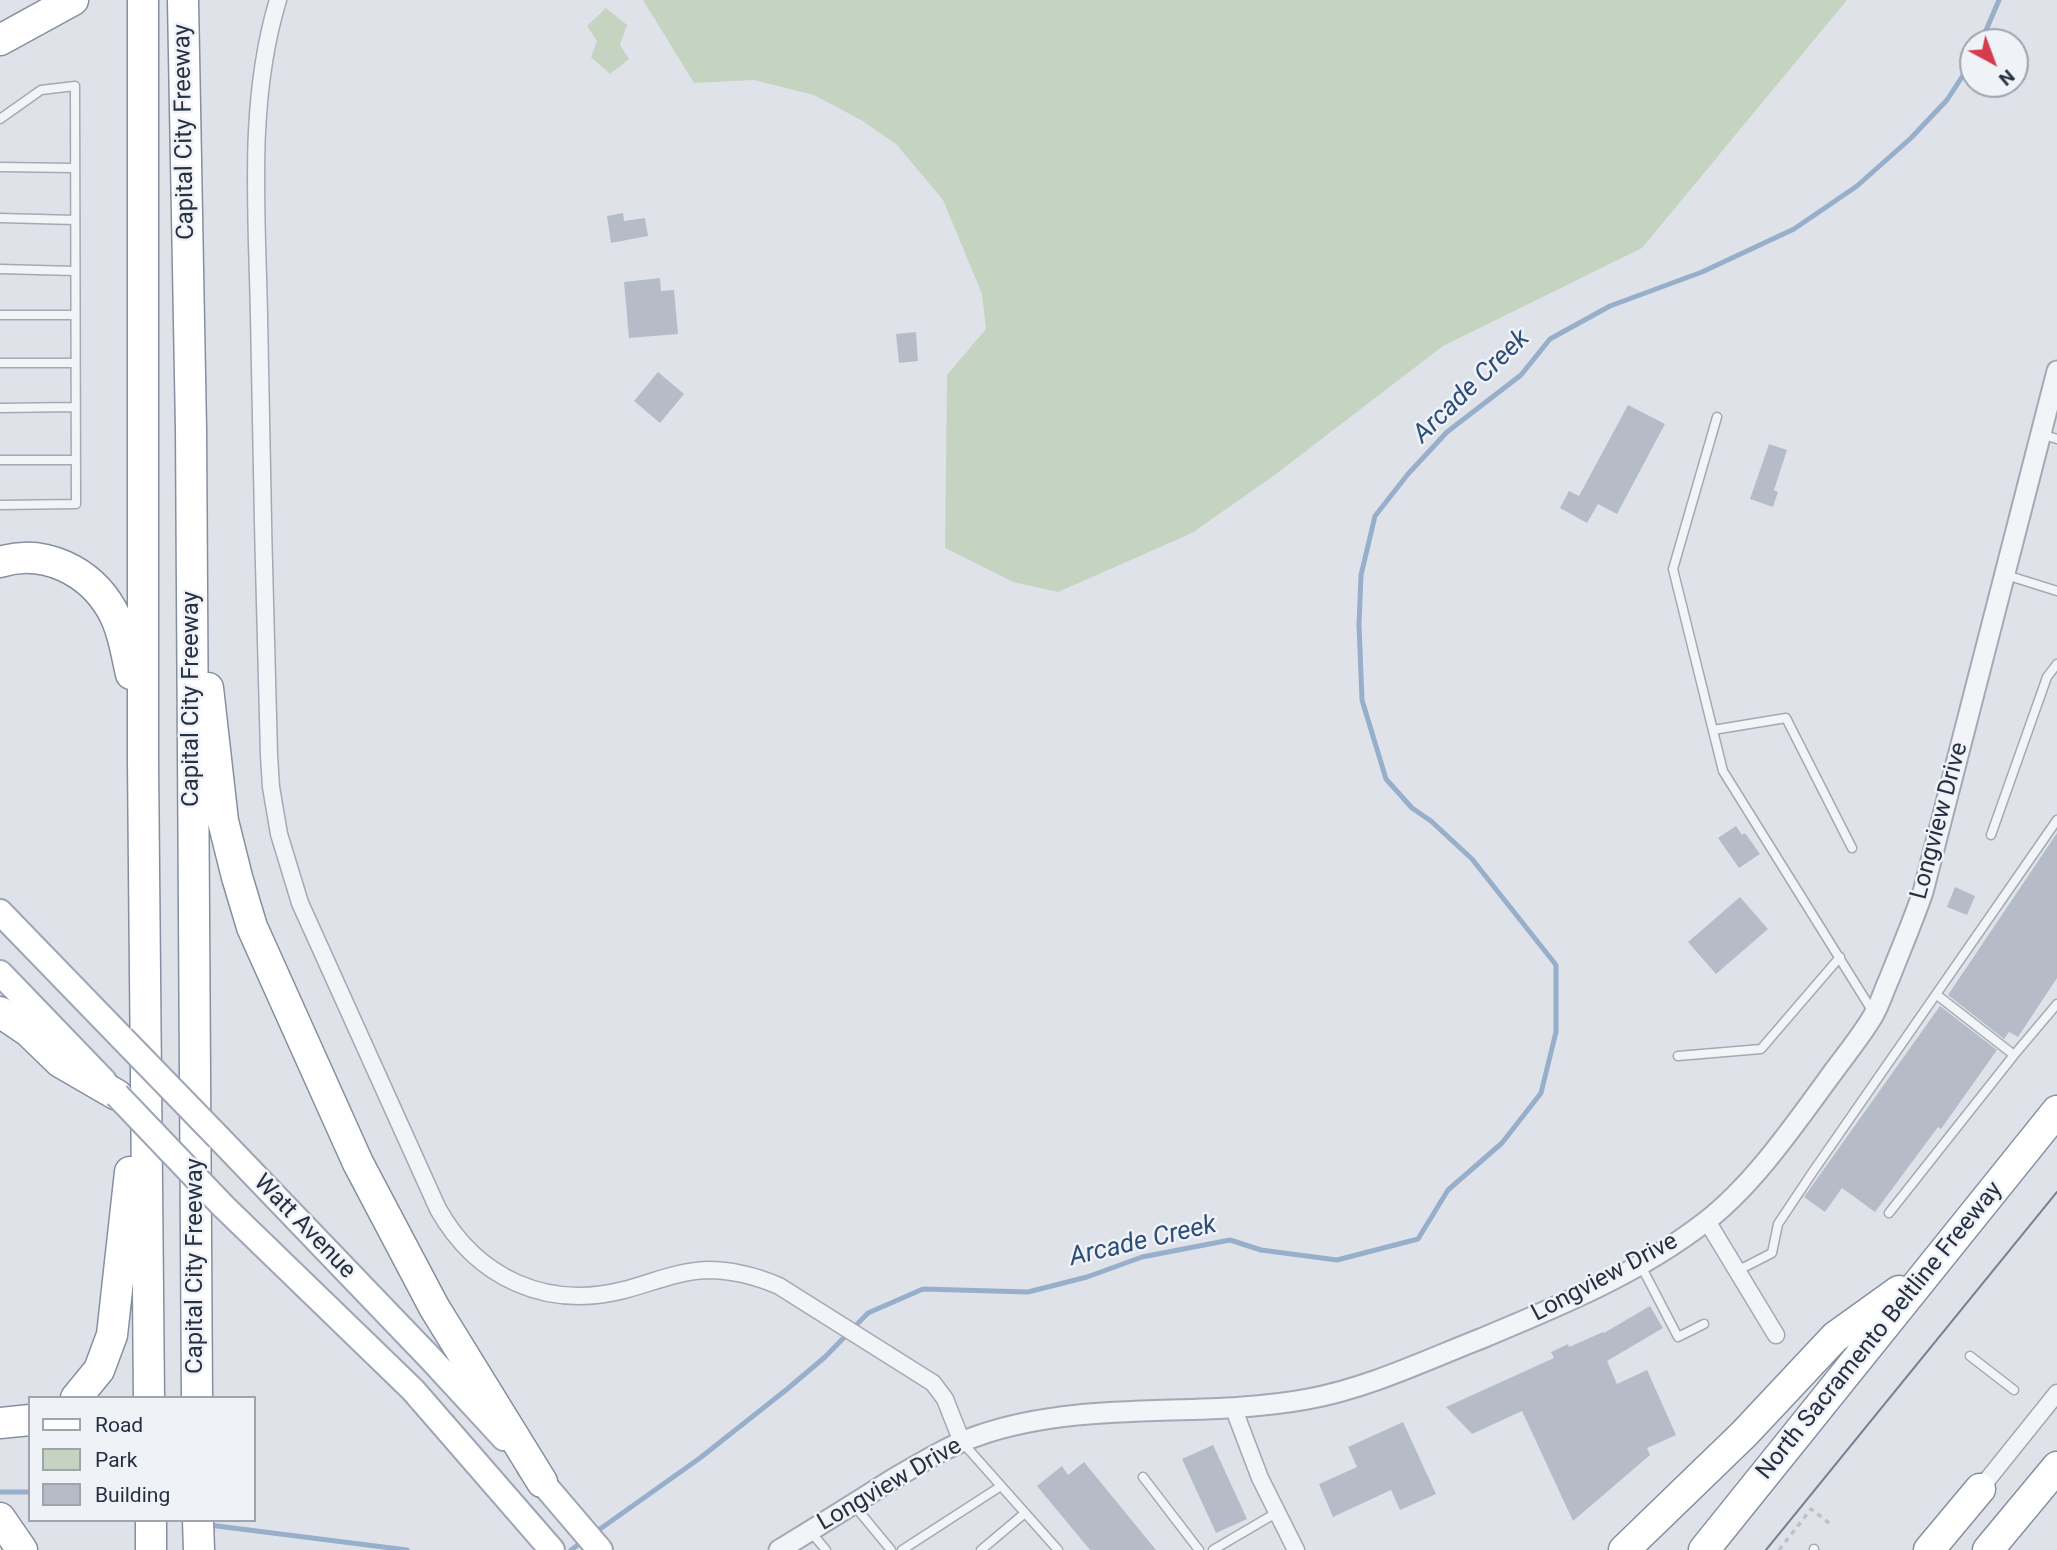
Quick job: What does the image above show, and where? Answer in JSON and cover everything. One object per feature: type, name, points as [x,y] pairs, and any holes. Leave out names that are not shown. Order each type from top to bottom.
[{"type":"highway","points":[[0,40],[73,0]]},
{"type":"highway","name":"Capital City Freeway","points":[[143,0],[143,736],[134,1034],[149,1396]]},
{"type":"highway","name":"Capital City Freeway","points":[[183,0],[191,429],[197,1396]]},
{"type":"highway","points":[[190,531],[223,821],[251,927],[365,1175],[434,1307],[548,1489]]},
{"type":"highway","points":[[0,562],[25,558],[62,564],[79,573],[98,592],[112,610],[124,638],[143,736]]},
{"type":"highway","points":[[0,1012],[28,1031],[60,1062],[117,1095]]},
{"type":"highway","points":[[78,1396],[99,1370],[112,1335],[134,1034]]},
{"type":"highway","name":"North Sacramento Beltline Freeway","points":[[1704,1550],[2057,1111]]},
{"type":"highway","points":[[1624,1550],[1744,1434],[1835,1337],[1930,1268]]},
{"type":"highway","points":[[0,1423],[28,1420]]},
{"type":"highway","points":[[1988,1550],[2057,1467]]},
{"type":"highway","points":[[2009,1550],[2057,1484]]},
{"type":"highway","points":[[1926,1550],[1980,1489]]},
{"type":"highway","points":[[0,1518],[20,1547]]},
{"type":"highway","points":[[151,1522],[151,1550]]},
{"type":"highway","points":[[198,1522],[199,1550]]},
{"type":"main road","name":"Watt Avenue","points":[[0,912],[134,1034],[219,1138],[488,1420],[600,1550]]},
{"type":"main road","name":"Watt Avenue","points":[[0,973],[223,1206],[413,1390],[552,1550]]},
{"type":"street","points":[[278,0],[271,23],[257,103],[256,155],[271,787],[279,834],[300,903],[438,1209],[456,1237],[477,1259],[502,1276],[545,1293],[600,1296],[673,1275],[707,1270],[731,1271],[779,1286],[933,1382],[945,1399],[962,1442]]},
{"type":"street","name":"Longview Drive","points":[[779,1550],[921,1462],[962,1442],[1022,1423],[1057,1417],[1233,1407],[1306,1399],[1343,1391],[1379,1379],[1584,1294],[1640,1264],[1707,1221],[1758,1169],[1784,1137],[1874,1014],[1910,929],[1923,892],[2004,575],[2049,437],[2057,371]]},
{"type":"street","points":[[1707,1221],[1776,1335]]},
{"type":"street","points":[[1980,1489],[2057,1393]]},
{"type":"street","points":[[1233,1407],[1259,1478],[1296,1550]]},
{"type":"lane","points":[[0,119],[41,90],[75,86],[75,504],[0,505]]},
{"type":"lane","points":[[0,167],[75,168]]},
{"type":"lane","points":[[0,218],[75,220]]},
{"type":"lane","points":[[0,269],[75,271]]},
{"type":"lane","points":[[0,315],[75,315]]},
{"type":"lane","points":[[0,363],[75,363]]},
{"type":"lane","points":[[0,408],[75,407]]},
{"type":"lane","points":[[1717,417],[1673,569],[1723,771],[1874,1014]]},
{"type":"lane","points":[[0,460],[75,460]]},
{"type":"lane","points":[[2004,575],[2057,591]]},
{"type":"lane","points":[[1991,835],[2048,677],[2057,664]]},
{"type":"lane","points":[[1713,730],[1786,718],[1852,848]]},
{"type":"lane","points":[[1737,1272],[1772,1253],[1778,1224],[2057,820]]},
{"type":"lane","points":[[1678,1056],[1761,1049],[1840,957]]},
{"type":"lane","points":[[1937,995],[2014,1055]]},
{"type":"lane","points":[[1889,1213],[2057,1003]]},
{"type":"lane","points":[[1640,1264],[1678,1337],[1704,1324]]},
{"type":"lane","points":[[1970,1356],[2014,1390]]},
{"type":"lane","points":[[962,1442],[1058,1550]]},
{"type":"lane","points":[[1143,1477],[1199,1550]]},
{"type":"lane","points":[[902,1550],[1001,1486]]},
{"type":"lane","points":[[853,1504],[891,1550]]},
{"type":"lane","points":[[981,1550],[1025,1513]]},
{"type":"lane","points":[[1213,1550],[1276,1513]]},
{"type":"lane","points":[[810,1531],[826,1550]]},
{"type":"path","points":[[1779,1550],[1811,1509],[1833,1526]]},
{"type":"green space","points":[[643,0],[1847,0],[1642,248],[1443,346],[1272,477],[1192,533],[1058,592],[1013,582],[945,548],[947,375],[986,329],[982,294],[943,200],[896,144],[861,120],[814,95],[754,80],[694,83]]},
{"type":"green space","points":[[606,8],[627,25],[620,45],[629,59],[610,74],[591,57],[597,41],[587,26]]},
{"type":"building","points":[[623,213],[624,221],[645,218],[648,236],[611,243],[607,216]]},
{"type":"building","points":[[660,278],[661,291],[674,290],[678,334],[629,338],[624,282]]},
{"type":"building","points":[[916,332],[918,361],[899,363],[896,334]]},
{"type":"building","points":[[658,372],[684,394],[660,423],[634,401]]},
{"type":"building","points":[[1628,405],[1665,424],[1617,514],[1598,504],[1587,523],[1560,508],[1569,491],[1579,496]]},
{"type":"building","points":[[1769,444],[1787,450],[1774,490],[1778,492],[1773,507],[1750,499]]},
{"type":"building","points":[[1736,826],[1742,835],[1745,833],[1760,854],[1739,868],[1718,838]]},
{"type":"building","points":[[2057,833],[2057,978],[2018,1037],[2009,1032],[2004,1039],[1948,995]]},
{"type":"building","points":[[1955,887],[1975,896],[1967,915],[1947,907]]},
{"type":"building","points":[[1740,897],[1768,929],[1716,974],[1688,942]]},
{"type":"building","points":[[1940,1006],[1997,1050],[1941,1129],[1938,1127],[1875,1212],[1842,1188],[1825,1212],[1804,1197]]},
{"type":"building","points":[[1650,1306],[1663,1328],[1607,1361],[1617,1384],[1647,1370],[1676,1435],[1647,1448],[1650,1455],[1573,1521],[1522,1411],[1472,1434],[1446,1407],[1554,1358],[1551,1352],[1604,1333]]},
{"type":"building","points":[[1403,1422],[1436,1494],[1400,1510],[1391,1490],[1333,1517],[1319,1484],[1357,1467],[1348,1447]]},
{"type":"building","points":[[1213,1445],[1247,1519],[1216,1533],[1182,1459]]},
{"type":"building","points":[[1084,1462],[1156,1550],[1090,1550],[1037,1486],[1062,1466],[1068,1475]]},
{"type":"waterway","name":"Arcade Creek","points":[[1987,28],[1999,0]]},
{"type":"waterway","name":"Arcade Creek","points":[[593,1534],[700,1458],[786,1390],[825,1357],[868,1313],[923,1289],[1028,1292],[1087,1277],[1142,1257],[1230,1240],[1261,1250],[1337,1260],[1418,1239],[1448,1190],[1502,1143],[1541,1093],[1556,1032],[1556,965],[1472,859],[1431,821],[1412,808],[1386,779],[1362,700],[1359,625],[1361,575],[1375,516],[1408,474],[1447,432],[1521,375],[1550,339],[1610,306],[1702,272],[1794,229],[1857,186],[1911,138],[1947,100],[1959,82]]},
{"type":"waterway","name":"Arcade Creek","points":[[0,1492],[28,1492]]},
{"type":"waterway","name":"Arcade Creek","points":[[209,1525],[407,1550]]},
{"type":"waterway","name":"Arcade Creek","points":[[571,1550],[582,1542]]},
{"type":"tram line","points":[[1766,1550],[2057,1192]]}]
